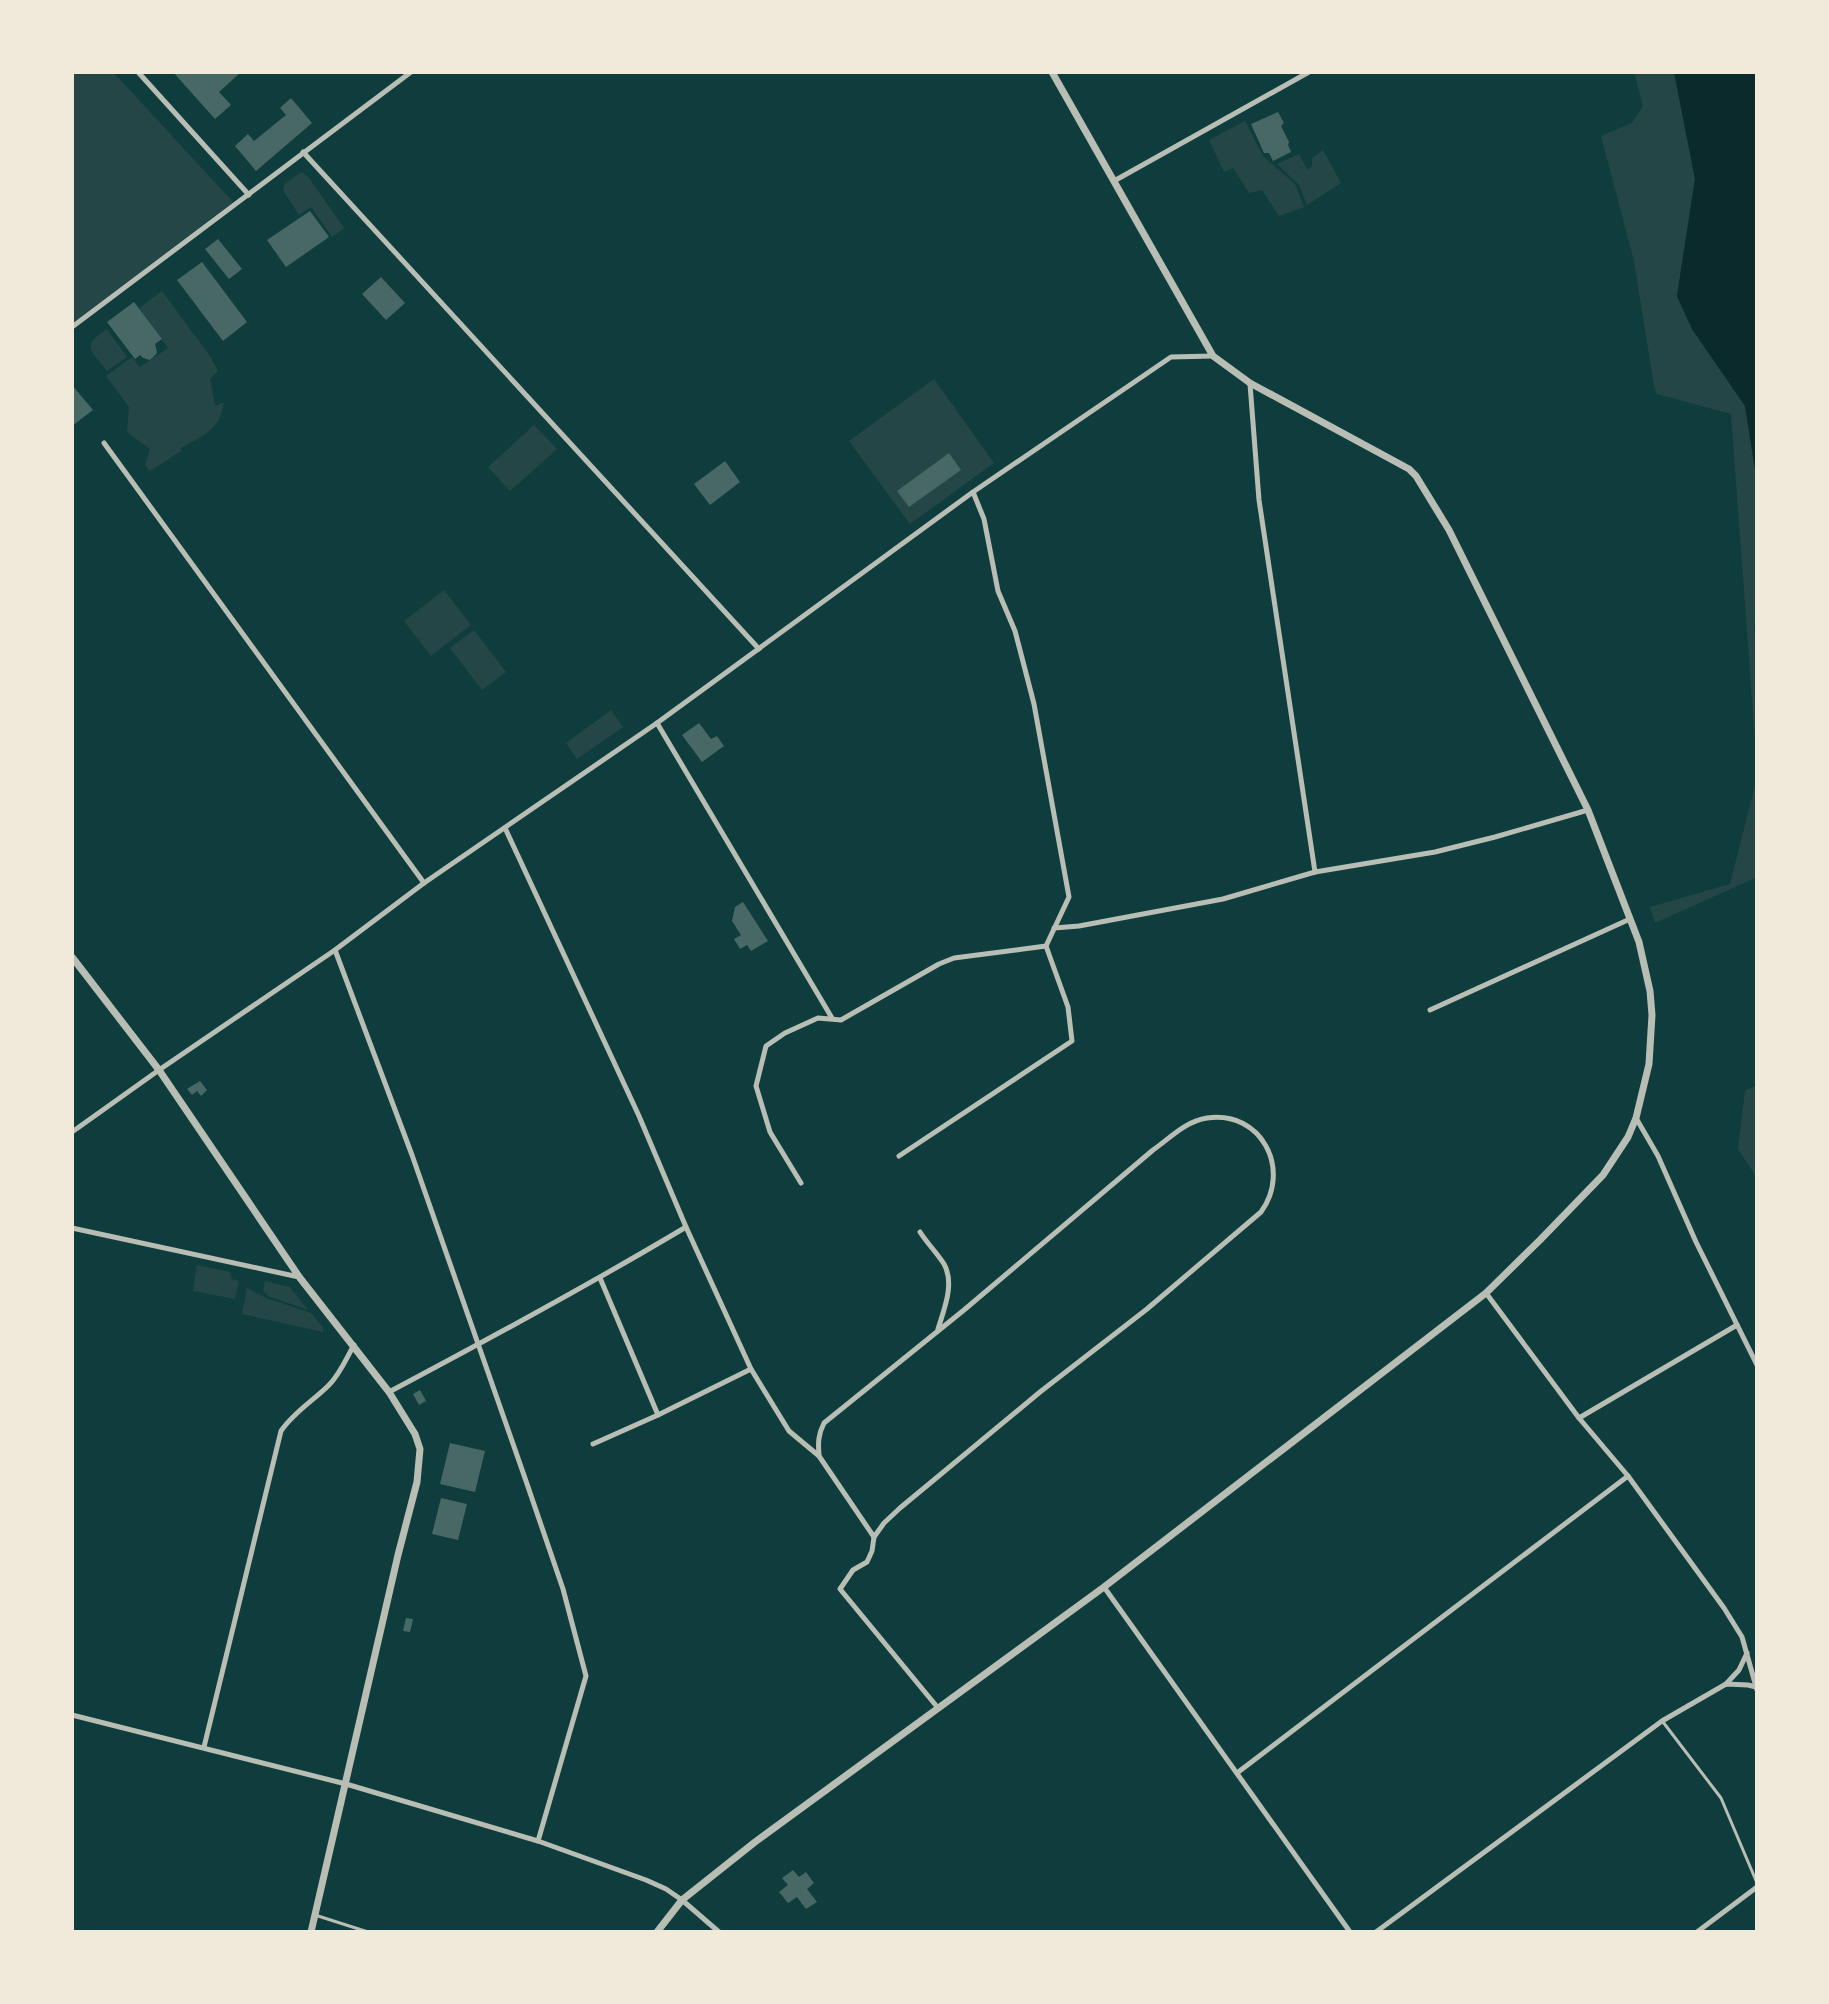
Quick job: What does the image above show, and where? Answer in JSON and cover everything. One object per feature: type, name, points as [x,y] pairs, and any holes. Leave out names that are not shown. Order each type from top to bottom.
[{"type":"street","points":[[138,72],[249,195]]},
{"type":"street","points":[[72,327],[411,72]]},
{"type":"street","points":[[657,1932],[682,1900],[755,1842],[1104,1587],[1486,1293],[1603,1175],[1620,1152],[1636,1118],[1649,1064],[1652,1015],[1646,966],[1631,919],[1588,810],[1449,530],[1416,476],[1400,463],[1250,383],[1213,356],[1052,72]]},
{"type":"street","points":[[1113,182],[1309,72]]},
{"type":"street","points":[[303,152],[759,649]]},
{"type":"street","points":[[72,1132],[657,723],[973,492],[1171,357],[1213,356]]},
{"type":"street","points":[[1250,383],[1259,500],[1315,872]]},
{"type":"street","points":[[104,443],[424,883]]},
{"type":"street","points":[[899,1156],[1072,1041],[1068,1007],[1046,946],[1069,897],[1040,733],[1015,631],[998,591],[984,519],[973,492]]},
{"type":"street","points":[[657,723],[832,1019]]},
{"type":"street","points":[[1054,928],[1223,899],[1315,872],[1435,852],[1588,810]]},
{"type":"street","points":[[505,828],[639,1116],[751,1369],[789,1431],[819,1456],[874,1537]]},
{"type":"street","points":[[1430,1010],[1631,919]]},
{"type":"street","points":[[801,1183],[770,1132],[756,1086],[766,1046],[785,1033],[818,1018],[841,1020],[954,958],[1046,946]]},
{"type":"street","points":[[335,950],[412,1155],[563,1589],[586,1676],[538,1841]]},
{"type":"street","points":[[72,957],[159,1070],[300,1278],[389,1392],[415,1434],[420,1449],[417,1482],[311,1932]]},
{"type":"street","points":[[819,1456],[819,1431],[824,1423],[1185,1126],[1208,1118],[1233,1120],[1254,1131],[1262,1140],[1273,1161],[1274,1172],[1272,1193],[1261,1212],[1147,1309],[1040,1392],[900,1508],[874,1537],[867,1562],[853,1570],[840,1589],[938,1708]]},
{"type":"street","points":[[1636,1118],[1658,1156],[1696,1242],[1757,1365]]},
{"type":"street","points":[[389,1392],[600,1278],[686,1227]]},
{"type":"street","points":[[72,1228],[300,1278]]},
{"type":"street","points":[[920,1232],[945,1266],[949,1279],[938,1331]]},
{"type":"street","points":[[600,1278],[658,1415]]},
{"type":"street","points":[[1486,1293],[1579,1418],[1628,1476],[1724,1608],[1742,1637],[1757,1688]]},
{"type":"street","points":[[1579,1418],[1737,1325]]},
{"type":"street","points":[[204,1747],[281,1431],[290,1418],[330,1384],[354,1345]]},
{"type":"street","points":[[593,1444],[751,1369]]},
{"type":"street","points":[[1237,1773],[1628,1476]]},
{"type":"street","points":[[1104,1587],[1350,1932]]},
{"type":"street","points":[[1376,1932],[1662,1721],[1726,1684],[1739,1670],[1747,1652]]},
{"type":"street","points":[[1726,1684],[1757,1688]]},
{"type":"street","points":[[72,1715],[346,1784],[538,1841],[666,1889],[719,1932]]},
{"type":"street","points":[[1697,1932],[1757,1885]]},
{"type":"lane","points":[[1662,1721],[1721,1798],[1757,1885]]},
{"type":"lane","points":[[315,1915],[368,1932]]},
{"type":"shaded area","points":[[72,72],[113,72],[233,202],[72,324]]},
{"type":"shaded area","points":[[1634,72],[1674,72],[1695,179],[1677,296],[1692,329],[1745,406],[1757,482],[1754,630],[1757,637],[1757,767],[1731,414],[1657,394],[1634,261],[1601,136],[1632,123],[1643,106]]},
{"type":"shaded area","points":[[1674,72],[1757,72],[1757,482],[1745,406],[1692,329],[1677,296],[1695,179]]},
{"type":"shaded area","points":[[1245,121],[1263,156],[1295,184],[1304,207],[1279,216],[1262,190],[1249,193],[1233,168],[1224,172],[1209,140]]},
{"type":"shaded area","points":[[1323,150],[1341,183],[1307,205],[1299,185],[1277,164],[1299,154],[1307,169],[1312,167],[1312,158]]},
{"type":"shaded area","points":[[302,172],[344,228],[332,237],[311,207],[299,215],[283,190],[285,183]]},
{"type":"shaded area","points":[[162,291],[210,356],[218,371],[210,379],[215,406],[224,402],[218,420],[209,431],[150,471],[145,465],[150,449],[127,432],[129,407],[106,376],[132,357],[140,367],[168,348],[139,308]]},
{"type":"shaded area","points":[[107,329],[127,357],[107,371],[93,353],[91,344]]},
{"type":"shaded area","points":[[934,379],[994,463],[910,524],[849,441]]},
{"type":"shaded area","points":[[534,425],[557,449],[510,491],[488,467]]},
{"type":"shaded area","points":[[444,590],[471,625],[431,656],[404,621]]},
{"type":"shaded area","points":[[474,630],[506,672],[482,690],[450,648]]},
{"type":"shaded area","points":[[611,710],[623,727],[577,759],[566,743]]},
{"type":"shaded area","points":[[1757,778],[1757,877],[1655,923],[1650,907],[1730,884]]},
{"type":"shaded area","points":[[1757,1085],[1757,1178],[1738,1149],[1745,1091]]},
{"type":"shaded area","points":[[197,1265],[230,1272],[232,1279],[239,1281],[235,1299],[193,1291]]},
{"type":"shaded area","points":[[265,1281],[290,1287],[308,1310],[268,1296],[263,1291]]},
{"type":"shaded area","points":[[247,1288],[266,1298],[311,1313],[323,1332],[242,1314]]},
{"type":"building","points":[[173,72],[241,72],[219,92],[231,105],[215,119]]},
{"type":"building","points":[[291,98],[312,123],[256,171],[235,146],[248,134],[254,141],[286,115],[280,108]]},
{"type":"building","points":[[1278,112],[1291,152],[1273,161],[1269,153],[1264,153],[1251,124]]},
{"type":"building","points":[[310,211],[329,237],[286,267],[267,240]]},
{"type":"building","points":[[218,239],[242,269],[229,279],[205,249]]},
{"type":"building","points":[[202,262],[247,322],[223,341],[177,280]]},
{"type":"building","points":[[381,277],[405,303],[386,320],[362,294]]},
{"type":"building","points":[[134,302],[162,339],[155,344],[157,353],[150,360],[140,355],[135,359],[107,322]]},
{"type":"building","points":[[72,385],[93,410],[72,426]]},
{"type":"building","points":[[949,453],[961,470],[909,507],[897,491]]},
{"type":"building","points":[[725,461],[740,482],[710,505],[694,484]]},
{"type":"building","points":[[699,723],[711,739],[717,736],[724,746],[702,762],[682,735]]},
{"type":"building","points":[[743,902],[768,941],[751,951],[747,945],[740,949],[734,939],[741,935],[732,921],[735,907]]},
{"type":"building","points":[[200,1081],[207,1090],[201,1096],[197,1091],[192,1095],[187,1089]]},
{"type":"building","points":[[420,1390],[426,1401],[419,1405],[413,1394]]},
{"type":"building","points":[[450,1443],[485,1451],[475,1492],[440,1484]]},
{"type":"building","points":[[441,1498],[467,1504],[458,1540],[432,1534]]},
{"type":"building","points":[[406,1618],[413,1619],[410,1632],[403,1631]]},
{"type":"building","points":[[793,1870],[799,1877],[806,1872],[814,1883],[807,1889],[817,1902],[806,1909],[797,1897],[788,1903],[779,1892],[788,1885],[782,1878]]}]
